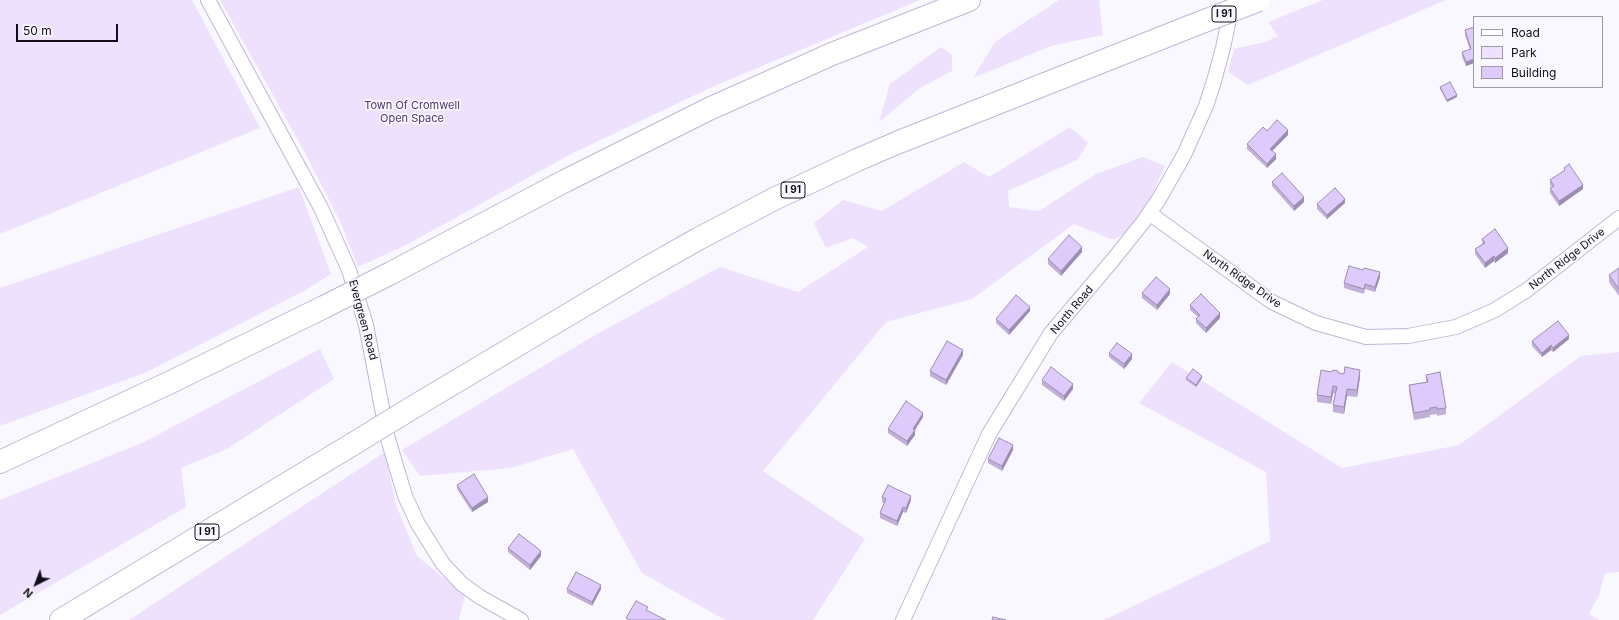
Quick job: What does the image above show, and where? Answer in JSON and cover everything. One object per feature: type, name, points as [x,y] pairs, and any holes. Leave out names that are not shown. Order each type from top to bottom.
[{"type":"highway","points":[[0,462],[173,381],[324,307],[572,177],[709,109],[832,54],[969,0]]},
{"type":"highway","name":"I 91","points":[[61,620],[645,269],[780,196],[899,142],[1259,0]]},
{"type":"highway","points":[[0,453],[36,446]]},
{"type":"street","name":"Evergreen Road","points":[[208,0],[321,208],[349,270],[366,325],[390,445],[406,496],[418,524],[443,564],[462,584],[480,597],[521,620]]},
{"type":"street","name":"North Road","points":[[903,620],[989,434],[1051,333],[1112,262],[1149,213],[1184,155],[1206,106],[1219,66],[1233,0]]},
{"type":"street","name":"North Ridge Drive","points":[[1149,213],[1272,302],[1316,323],[1366,337],[1408,336],[1456,327],[1495,310],[1527,290],[1619,218]]},
{"type":"green space","points":[[0,0],[192,0],[260,128],[0,234]]},
{"type":"green space","name":"Town Of Cromwell Open Space","points":[[220,0],[920,0],[712,87],[573,153],[406,245],[358,267],[340,221],[304,151]]},
{"type":"green space","points":[[1059,0],[1099,0],[1103,35],[1051,46],[973,78],[995,42]]},
{"type":"green space","points":[[1323,0],[1446,0],[1248,85],[1228,72],[1234,49],[1265,42],[1278,36],[1268,22]]},
{"type":"green space","points":[[941,47],[952,55],[952,71],[920,88],[879,122],[890,84]]},
{"type":"green space","points":[[1070,127],[1088,143],[1077,160],[1008,191],[1009,207],[1039,211],[1096,174],[1143,157],[1165,166],[1137,228],[1113,240],[1074,224],[972,299],[886,322],[763,471],[865,539],[813,620],[725,620],[642,573],[573,449],[511,468],[420,476],[402,450],[597,334],[720,267],[798,292],[868,247],[853,238],[826,248],[814,223],[843,200],[882,211],[964,162],[989,177]]},
{"type":"green space","points":[[299,187],[331,274],[304,291],[147,372],[0,426],[0,288]]},
{"type":"green space","points":[[320,349],[334,379],[227,449],[181,468],[186,507],[0,615],[0,500],[144,442]]},
{"type":"green space","points":[[1619,352],[1619,572],[1605,573],[1599,595],[1589,614],[1599,620],[1104,620],[1270,541],[1266,472],[1139,403],[1172,362],[1342,468],[1459,445],[1581,356]]},
{"type":"green space","points":[[385,452],[396,505],[417,556],[465,595],[459,620],[129,620]]},
{"type":"building","points":[[1473,27],[1473,59],[1466,62],[1462,52],[1471,49],[1465,30]]},
{"type":"building","points":[[1450,82],[1457,95],[1447,100],[1440,87]]},
{"type":"building","points":[[1277,120],[1288,130],[1270,149],[1276,154],[1267,164],[1247,144],[1263,127],[1267,131]]},
{"type":"building","points":[[1569,164],[1583,185],[1559,201],[1550,188],[1554,186],[1550,180],[1565,170],[1564,168]]},
{"type":"building","points":[[1282,173],[1304,197],[1294,206],[1272,182]]},
{"type":"building","points":[[1335,188],[1345,199],[1327,215],[1317,204]]},
{"type":"building","points":[[1495,229],[1508,248],[1495,258],[1494,256],[1485,263],[1475,249],[1485,243],[1482,239]]},
{"type":"building","points":[[1069,235],[1082,247],[1061,271],[1048,259]]},
{"type":"building","points":[[1349,266],[1363,270],[1364,268],[1380,272],[1375,287],[1365,284],[1364,289],[1344,283]]},
{"type":"building","points":[[1619,268],[1619,289],[1609,275]]},
{"type":"building","points":[[1156,277],[1170,289],[1157,305],[1142,293]]},
{"type":"building","points":[[1201,294],[1220,313],[1206,328],[1196,319],[1200,315],[1190,305]]},
{"type":"building","points":[[1016,295],[1030,307],[1009,330],[996,319]]},
{"type":"building","points":[[1558,321],[1569,335],[1553,348],[1551,345],[1542,353],[1532,341]]},
{"type":"building","points":[[947,341],[963,350],[946,380],[930,371]]},
{"type":"building","points":[[1117,343],[1132,354],[1124,364],[1109,353]]},
{"type":"building","points":[[1051,367],[1073,384],[1064,396],[1042,380]]},
{"type":"building","points":[[1345,367],[1360,370],[1357,390],[1347,389],[1344,407],[1333,405],[1337,387],[1333,386],[1331,397],[1317,395],[1321,370],[1331,372],[1333,370],[1344,374]]},
{"type":"building","points":[[1193,369],[1202,376],[1196,385],[1186,378]]},
{"type":"building","points":[[1440,372],[1446,408],[1430,408],[1430,410],[1414,413],[1409,385],[1428,382],[1426,375]]},
{"type":"building","points":[[906,401],[923,413],[913,429],[915,430],[907,441],[888,429]]},
{"type":"building","points":[[999,438],[1013,445],[1002,466],[988,459]]},
{"type":"building","points":[[474,474],[488,497],[472,508],[457,485]]},
{"type":"building","points":[[888,485],[911,496],[906,508],[903,507],[897,521],[880,513],[886,499],[882,497]]},
{"type":"building","points":[[519,534],[541,551],[530,565],[508,548]]},
{"type":"building","points":[[576,572],[601,585],[592,602],[567,589]]},
{"type":"building","points":[[636,601],[648,607],[646,610],[666,620],[630,620],[626,618]]},
{"type":"building","points":[[993,617],[1006,620],[992,620]]}]
